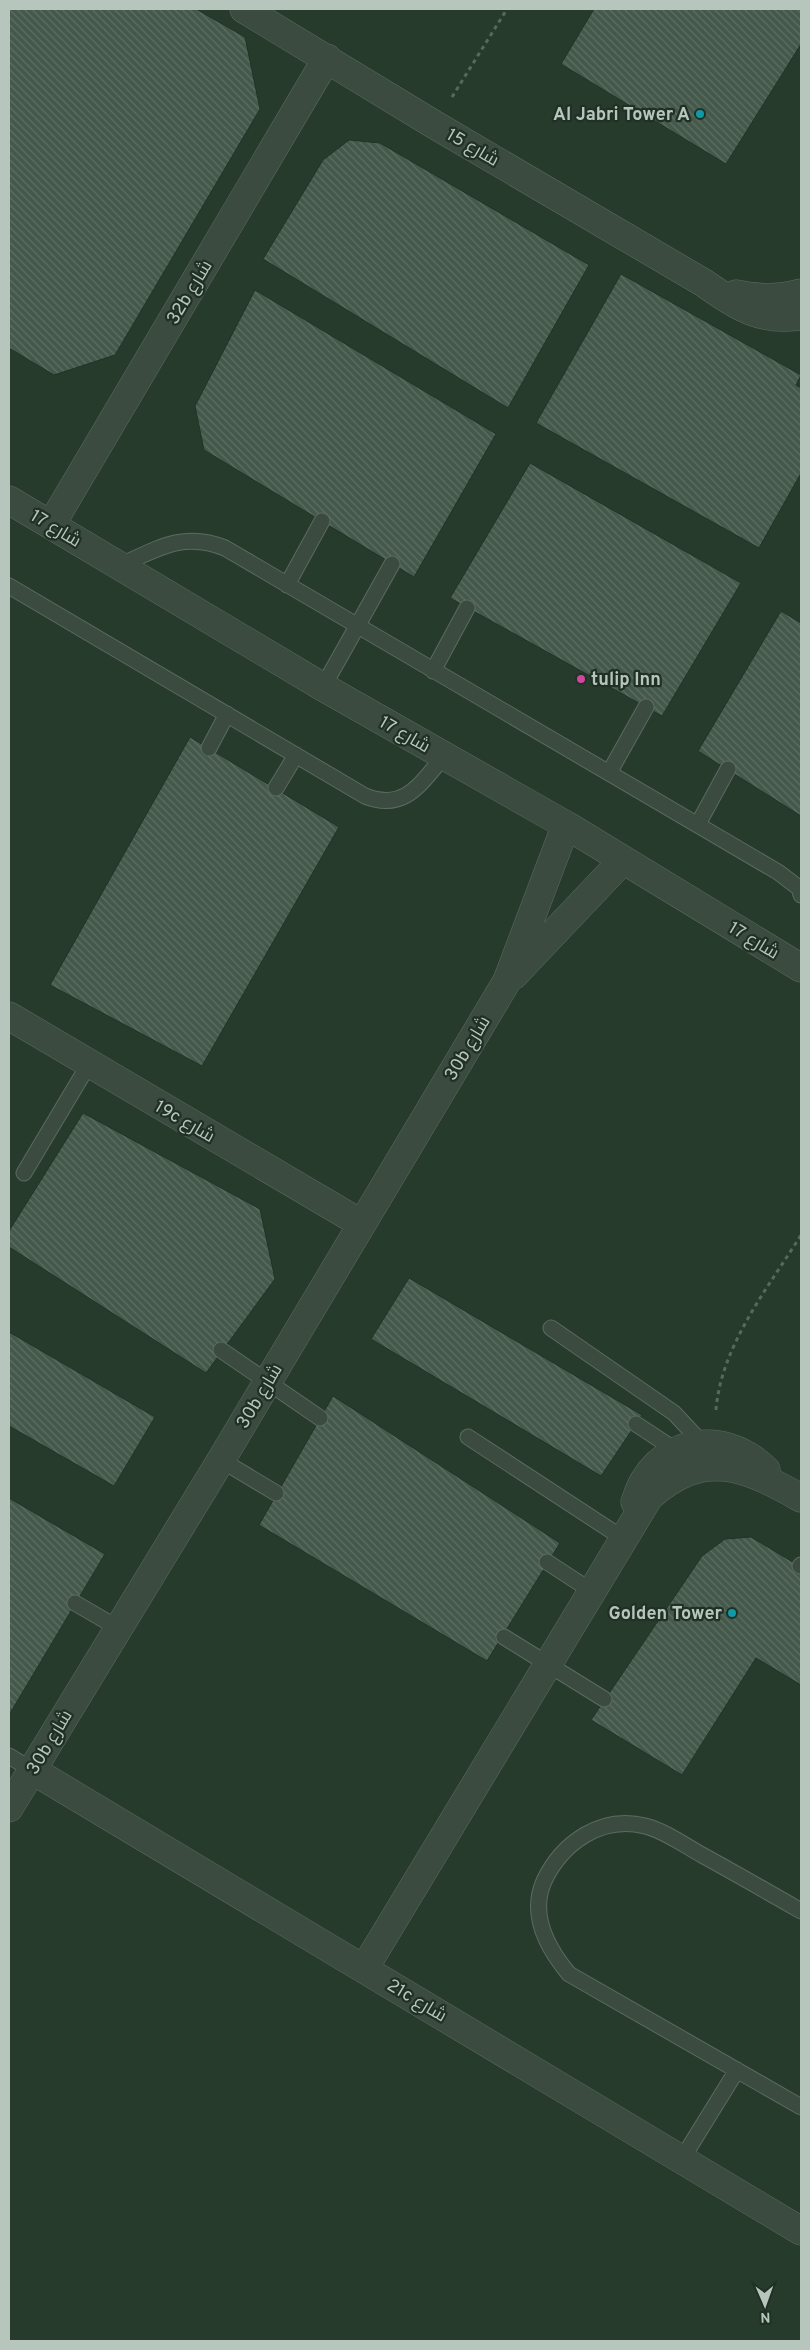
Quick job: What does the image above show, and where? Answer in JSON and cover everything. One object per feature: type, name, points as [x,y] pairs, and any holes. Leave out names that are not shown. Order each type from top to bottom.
[{"type":"street","name":"شارع 15","points":[[244,9],[435,125],[704,283],[736,305],[758,315],[780,319],[801,316]]},
{"type":"street","name":"32b شارع","points":[[51,525],[327,58]]},
{"type":"street","name":"شارع 15","points":[[704,283],[738,295],[757,298],[780,298],[801,293]]},
{"type":"street","name":"شارع 17","points":[[9,500],[323,687],[566,825],[801,968]]},
{"type":"street","name":"30b شارع","points":[[9,1808],[221,1460],[507,982],[566,825]]},
{"type":"street","name":"30b شارع","points":[[507,982],[623,860]]},
{"type":"street","name":"19c شارع","points":[[9,1016],[362,1224]]},
{"type":"street","points":[[627,1532],[639,1489],[648,1473],[661,1460],[677,1450],[708,1444],[734,1448],[754,1458],[792,1493]]},
{"type":"street","points":[[364,1969],[649,1497],[676,1476],[697,1468],[719,1466],[740,1469],[792,1493]]},
{"type":"street","name":"21c شارع","points":[[32,1770],[801,2231]]},
{"type":"lane","points":[[286,585],[322,521]]},
{"type":"lane","points":[[119,566],[173,542],[200,540],[225,548],[778,872],[798,888],[801,895]]},
{"type":"lane","points":[[323,687],[392,564]]},
{"type":"lane","points":[[9,586],[365,796],[377,800],[390,801],[403,798],[414,791],[444,756]]},
{"type":"lane","points":[[433,671],[467,608]]},
{"type":"lane","points":[[609,773],[646,707]]},
{"type":"lane","points":[[209,748],[227,714]]},
{"type":"lane","points":[[276,788],[296,755]]},
{"type":"lane","points":[[698,824],[728,769]]},
{"type":"lane","points":[[24,1173],[89,1064]]},
{"type":"lane","points":[[551,1328],[674,1413],[708,1444]]},
{"type":"lane","points":[[221,1350],[320,1418]]},
{"type":"lane","points":[[636,1424],[677,1450]]},
{"type":"lane","points":[[468,1437],[627,1532]]},
{"type":"lane","points":[[221,1460],[276,1494]]},
{"type":"lane","points":[[547,1562],[593,1592]]},
{"type":"lane","points":[[76,1603],[118,1628]]},
{"type":"lane","points":[[504,1636],[547,1665],[604,1699]]},
{"type":"lane","points":[[9,1756],[32,1770]]},
{"type":"lane","points":[[801,1911],[669,1836],[644,1826],[618,1824],[592,1830],[564,1850],[553,1863],[542,1885],[539,1910],[542,1934],[553,1956],[569,1974],[801,2107]]},
{"type":"lane","points":[[682,2159],[737,2070]]},
{"type":"path","points":[[435,125],[507,9]]},
{"type":"path","points":[[708,1444],[725,1366],[737,1339],[801,1235]]},
{"type":"building","points":[[9,9],[196,9],[245,37],[260,109],[115,355],[54,375],[9,348]]},
{"type":"building","name":"Al Jabri Tower A","points":[[594,9],[801,9],[801,44],[726,164],[561,64]]},
{"type":"building","points":[[349,140],[380,143],[589,265],[508,408],[263,259],[323,160]]},
{"type":"building","points":[[621,274],[801,375],[796,385],[801,388],[801,473],[759,548],[536,423]]},
{"type":"building","points":[[255,290],[496,434],[414,577],[204,450],[195,406]]},
{"type":"building","points":[[530,463],[741,583],[662,716],[450,598]]},
{"type":"building","points":[[781,611],[801,623],[801,816],[698,751]]},
{"type":"building","points":[[190,737],[339,827],[202,1066],[50,985]]},
{"type":"building","points":[[83,1113],[260,1209],[275,1279],[206,1373],[9,1247],[9,1231]]},
{"type":"building","points":[[409,1278],[642,1415],[601,1476],[371,1339]]},
{"type":"building","points":[[9,1332],[155,1417],[114,1486],[9,1426]]},
{"type":"building","points":[[333,1396],[560,1543],[487,1661],[259,1525]]},
{"type":"building","points":[[9,1498],[105,1554],[9,1715]]},
{"type":"building","name":"Golden Tower","points":[[751,1537],[801,1567],[801,1685],[756,1658],[682,1775],[591,1720],[702,1556],[725,1539]]},
{"type":"place","name":"Al Jabri Tower A","points":[[700,114]]},
{"type":"place","name":"tulip Inn","points":[[581,679]]},
{"type":"place","name":"Golden Tower","points":[[732,1613]]}]
